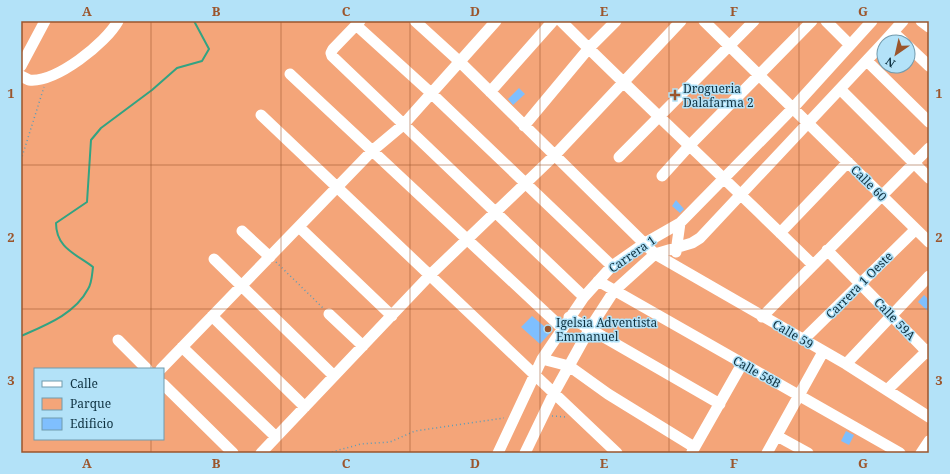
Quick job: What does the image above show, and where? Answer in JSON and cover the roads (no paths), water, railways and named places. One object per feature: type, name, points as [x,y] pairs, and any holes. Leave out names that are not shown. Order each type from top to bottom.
[{"type":"street","points":[[21,66],[45,21]]},
{"type":"street","points":[[21,76],[29,80],[47,77],[58,73],[98,46],[118,21]]},
{"type":"street","points":[[415,21],[460,62],[524,126],[646,243],[655,254]]},
{"type":"street","points":[[162,368],[372,151],[403,125],[496,21]]},
{"type":"street","points":[[490,92],[553,21]]},
{"type":"street","points":[[561,21],[813,265]]},
{"type":"street","points":[[524,126],[589,48],[616,21]]},
{"type":"street","points":[[261,453],[430,275],[555,155],[681,21]]},
{"type":"street","name":"Calle 60","points":[[704,21],[929,242]]},
{"type":"street","points":[[619,157],[754,21]]},
{"type":"street","points":[[662,176],[690,145],[812,21]]},
{"type":"street","points":[[826,21],[850,45]]},
{"type":"street","name":"Carrera 1","points":[[498,453],[542,358],[584,297],[612,266],[646,243],[680,223],[725,179],[793,108],[872,21]]},
{"type":"street","points":[[893,32],[903,21]]},
{"type":"street","points":[[921,21],[929,27]]},
{"type":"street","points":[[584,297],[495,214],[332,56],[331,53],[333,49],[358,23],[612,266]]},
{"type":"street","points":[[525,453],[554,393],[590,328],[614,291],[655,254],[677,248],[700,238],[841,90],[876,51]]},
{"type":"street","points":[[916,54],[929,66]]},
{"type":"street","points":[[867,61],[929,122]]},
{"type":"street","points":[[290,74],[562,328]]},
{"type":"street","points":[[841,90],[929,178]]},
{"type":"street","points":[[261,115],[617,453]]},
{"type":"street","points":[[762,317],[929,148]]},
{"type":"street","points":[[780,233],[848,162]]},
{"type":"street","points":[[674,265],[680,223]]},
{"type":"street","points":[[299,227],[392,316]]},
{"type":"street","name":"Carrera 1 Oeste","points":[[803,340],[916,229]]},
{"type":"street","points":[[242,231],[270,257]]},
{"type":"street","name":"Calle 59A","points":[[827,250],[928,352]]},
{"type":"street","name":"Calle 59","points":[[655,254],[846,364],[929,416]]},
{"type":"street","points":[[214,259],[334,376]]},
{"type":"street","points":[[846,364],[929,276]]},
{"type":"street","name":"Calle 58B","points":[[598,281],[742,364],[799,394],[900,453]]},
{"type":"street","points":[[329,314],[363,346]]},
{"type":"street","points":[[212,316],[305,406]]},
{"type":"street","points":[[569,318],[590,328],[720,404]]},
{"type":"street","points":[[118,340],[146,368]]},
{"type":"street","points":[[182,347],[276,437]]},
{"type":"street","points":[[767,453],[823,352]]},
{"type":"street","points":[[887,390],[928,352]]},
{"type":"street","points":[[542,358],[569,366],[608,394],[693,450],[742,364]]},
{"type":"street","points":[[164,385],[233,453]]},
{"type":"street","points":[[777,436],[808,453]]},
{"type":"street","points":[[921,453],[929,441]]},
{"type":"waterway","points":[[21,336],[50,323],[68,312],[82,298],[89,287],[93,267],[68,250],[59,239],[56,223],[87,202],[91,140],[101,128],[152,90],[177,68],[202,61],[209,49],[194,21]]},
{"type":"place","name":"Drogueria Dalafarma 2","points":[[675,95]]},
{"type":"place","name":"Igelsia Adventista Emmanuel","points":[[548,329]]}]
